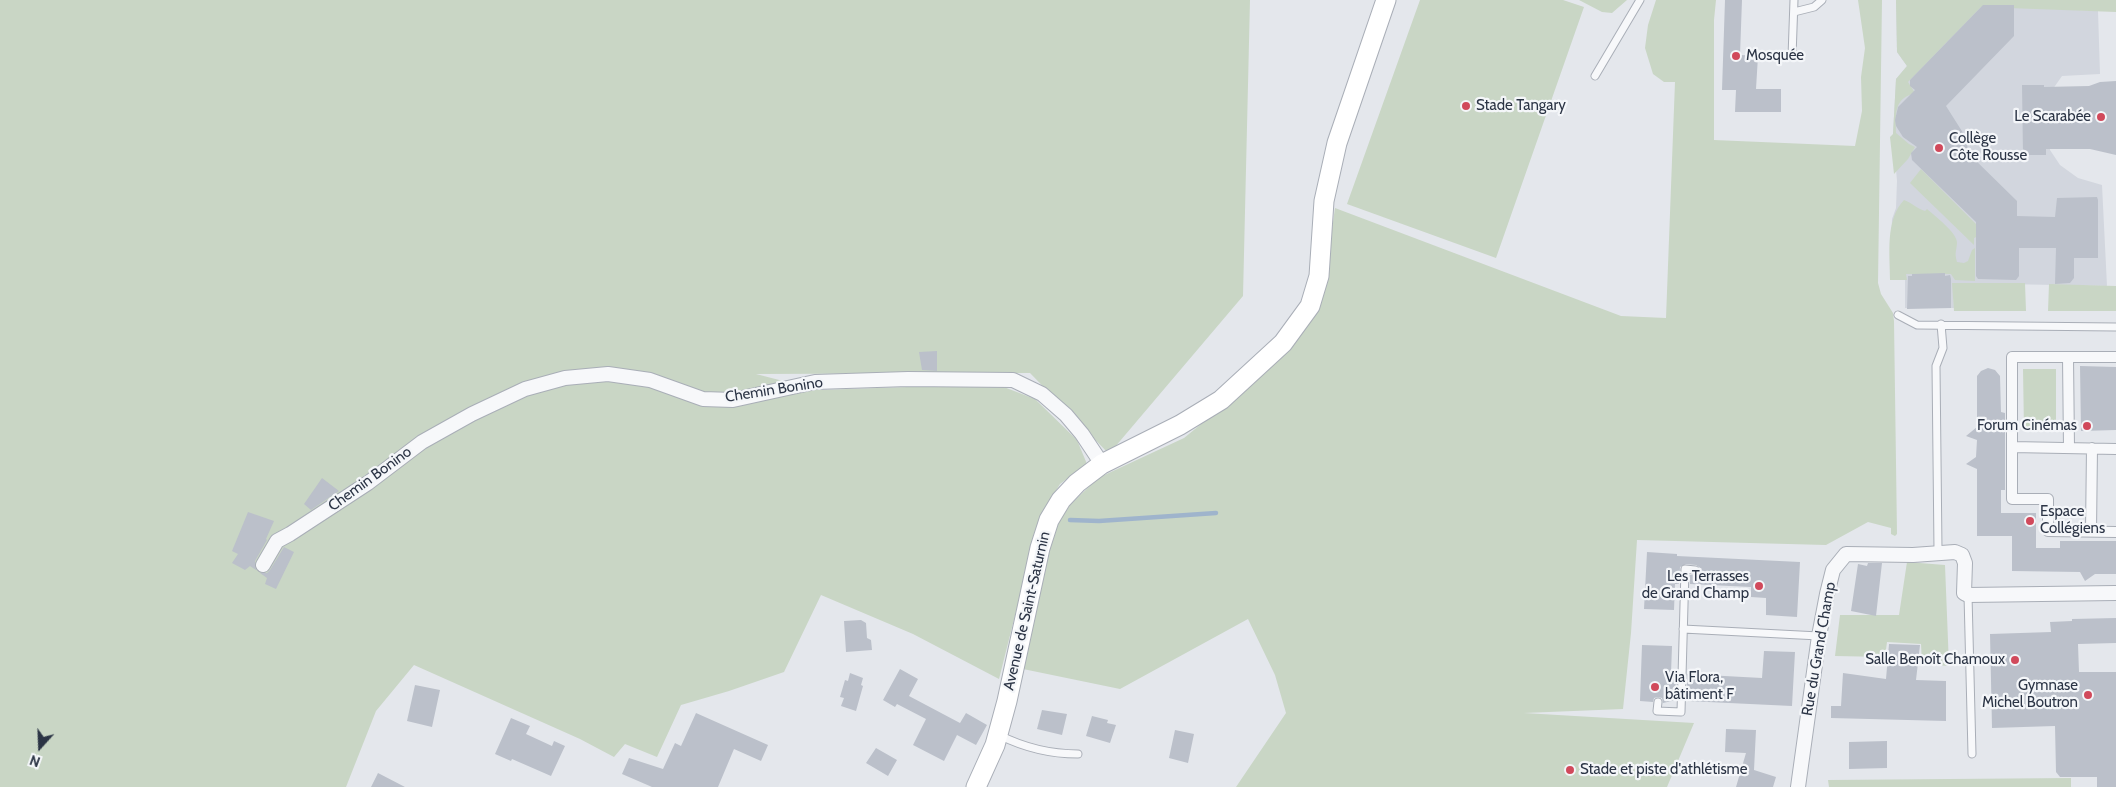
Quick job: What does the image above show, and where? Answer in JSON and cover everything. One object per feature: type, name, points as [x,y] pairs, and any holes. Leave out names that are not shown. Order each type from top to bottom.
[{"type":"main road","name":"Avenue de Saint-Saturnin","points":[[976,787],[998,734],[1040,548],[1049,520],[1061,500],[1077,482],[1102,464],[1180,425],[1222,400],[1283,343],[1310,306],[1319,276],[1324,200],[1337,143],[1386,0]]},
{"type":"street","points":[[2116,357],[2012,357],[2012,499],[2048,499],[2048,531],[2116,532]]},
{"type":"street","points":[[2068,357],[2069,448]]},
{"type":"street","name":"Chemin Bonino","points":[[264,565],[277,541],[368,483],[422,442],[472,414],[525,389],[565,378],[608,374],[650,380],[703,398],[733,400],[815,382],[908,378],[1013,380],[1042,394],[1066,415],[1082,434],[1102,464]]},
{"type":"street","points":[[2012,447],[2116,449]]},
{"type":"street","points":[[2091,532],[2092,448]]},
{"type":"street","name":"Rue du Grand Champ","points":[[1798,787],[1819,636],[1833,570],[1846,554],[1936,554],[1955,552],[1962,555],[1965,563],[1964,593],[1968,596]]},
{"type":"street","points":[[1968,596],[2116,593]]},
{"type":"lane","points":[[1594,76],[1640,0]]},
{"type":"lane","points":[[1792,57],[1794,0]]},
{"type":"lane","points":[[1794,12],[1814,7],[1822,0]]},
{"type":"lane","points":[[1898,315],[1917,325],[2116,326]]},
{"type":"lane","points":[[1936,554],[1938,550],[1936,366],[1943,348],[1941,324]]},
{"type":"lane","points":[[1658,702],[1657,711],[1680,712],[1685,569],[1694,570]]},
{"type":"lane","points":[[1968,596],[1972,754]]},
{"type":"lane","points":[[1683,629],[1819,636]]},
{"type":"lane","points":[[998,734],[1025,746],[1049,752],[1078,754]]},
{"type":"shaded area","points":[[1896,0],[2098,11],[2100,74],[2062,76],[2048,96],[2050,150],[2060,165],[2078,178],[2102,185],[2107,286],[1953,283],[1954,308],[1905,308],[1905,280],[1890,279],[1892,219],[1896,208],[1897,181],[1893,134],[1896,79],[1907,66],[1897,52]]},
{"type":"green space","points":[[0,0],[1250,0],[1243,296],[1109,454],[1030,373],[756,374],[818,390],[996,384],[1035,399],[1077,440],[1087,464],[1060,484],[1040,516],[999,679],[913,634],[821,595],[784,672],[681,705],[657,757],[625,744],[614,757],[580,739],[414,665],[376,711],[346,787],[0,787]]},
{"type":"green space","name":"Stade Tangary","points":[[1420,0],[1563,0],[1584,7],[1496,258],[1347,204]]},
{"type":"green space","points":[[1579,0],[1627,0],[1612,13],[1602,12]]},
{"type":"green space","points":[[1656,0],[1716,0],[1714,20],[1714,140],[1855,146],[1862,111],[1861,77],[1865,48],[1858,0],[1882,0],[1878,283],[1881,294],[1893,313],[1894,321],[1897,534],[1895,536],[1891,534],[1891,528],[1868,522],[1826,545],[1637,540],[1631,633],[1623,709],[1524,713],[1694,723],[1667,787],[1236,787],[1286,713],[1275,675],[1248,619],[1120,689],[1023,669],[1051,533],[1070,505],[1098,478],[1184,438],[1227,403],[1279,355],[1328,257],[1335,208],[1621,316],[1666,318],[1675,82],[1664,82],[1653,74],[1645,48],[1648,25]]},
{"type":"green space","points":[[1896,0],[2116,0],[2116,12],[1981,7],[1908,82],[1915,93],[1899,103],[1896,114],[1896,133],[1915,147],[1908,159],[1894,174],[1890,137],[1893,134],[1896,79],[1907,66],[1897,52]]},
{"type":"green space","points":[[1921,169],[1985,233],[1974,238],[1974,245],[1910,183]]},
{"type":"green space","points":[[1904,200],[1922,210],[1925,211],[1927,209],[1949,229],[1957,242],[1957,262],[1964,263],[1968,261],[1972,250],[1975,248],[1975,281],[1955,280],[1951,274],[1906,274],[1907,280],[1890,280],[1889,249],[1891,227],[1898,208]]},
{"type":"green space","points":[[1952,283],[2025,283],[2026,311],[1954,311]]},
{"type":"green space","points":[[2049,284],[2116,286],[2116,311],[2048,311]]},
{"type":"green space","points":[[2023,369],[2056,369],[2056,430],[2024,430]]},
{"type":"green space","points":[[1907,562],[1945,565],[1949,666],[1922,664],[1921,644],[1887,642],[1885,657],[1835,656],[1840,615],[1899,615]]},
{"type":"green space","points":[[2071,778],[2071,787],[1829,787],[1828,780]]},
{"type":"building","name":"Mosquée","points":[[1725,0],[1742,0],[1740,55],[1758,56],[1756,89],[1781,89],[1781,112],[1735,112],[1736,90],[1722,90]]},
{"type":"building","name":"Collège Côte Rousse","points":[[1983,5],[2014,5],[2014,36],[1946,106],[1965,136],[1969,154],[2017,201],[2017,216],[2055,217],[2057,198],[2097,197],[2098,258],[2074,258],[2074,278],[2070,283],[2055,284],[2056,248],[2019,248],[2019,276],[2016,280],[1978,279],[1976,276],[1976,222],[1912,160],[1911,153],[1917,147],[1903,137],[1896,126],[1895,120],[1898,107],[1915,90],[1910,86],[1910,80]]},
{"type":"building","points":[[2116,81],[2116,155],[2090,149],[2046,149],[2046,155],[2023,155],[2022,85],[2044,85],[2044,87],[2089,86],[2100,82]]},
{"type":"building","points":[[1945,273],[1945,276],[1950,275],[1951,279],[1951,308],[1907,309],[1908,276],[1912,276],[1912,274]]},
{"type":"building","points":[[937,351],[937,371],[922,370],[919,352]]},
{"type":"building","points":[[2080,366],[2116,367],[2116,430],[2081,431]]},
{"type":"building","points":[[1988,368],[1995,370],[2000,376],[2001,412],[2005,413],[2005,490],[2001,490],[2001,513],[2036,513],[2036,548],[2060,548],[2060,541],[2116,541],[2116,574],[2095,574],[2085,581],[2080,572],[2012,571],[2012,536],[1977,536],[1977,469],[1966,464],[1976,457],[1977,440],[1966,436],[1977,427],[1977,376],[1981,371]]},
{"type":"building","points":[[322,478],[339,491],[311,510],[304,504]]},
{"type":"building","points":[[248,512],[274,521],[267,540],[255,561],[256,570],[250,566],[245,570],[232,563],[238,554],[232,551]]},
{"type":"building","points":[[284,547],[294,552],[276,589],[265,584],[267,578],[260,573],[267,573],[270,570]]},
{"type":"building","name":"Les Terrasses de Grand Champ","points":[[1647,552],[1677,554],[1677,556],[1800,562],[1797,617],[1766,615],[1766,598],[1751,597],[1751,587],[1690,584],[1690,575],[1698,575],[1700,568],[1696,565],[1686,564],[1680,567],[1679,584],[1675,584],[1674,610],[1644,609]]},
{"type":"building","points":[[1868,563],[1882,563],[1876,616],[1851,611],[1858,564],[1867,566]]},
{"type":"building","name":"Gymnase Michel Boutron","points":[[2116,618],[2116,643],[2078,644],[2079,672],[2116,672],[2116,787],[2097,787],[2097,777],[2060,777],[2056,772],[2055,726],[1992,728],[1990,634],[2051,632],[2050,622],[2072,621],[2072,619]]},
{"type":"building","points":[[861,620],[866,623],[867,638],[871,640],[872,650],[846,652],[844,621]]},
{"type":"building","points":[[1889,644],[1920,645],[1916,680],[1946,681],[1946,721],[1831,718],[1831,706],[1841,706],[1843,673],[1886,679]]},
{"type":"building","name":"Via Flora, bâtiment F","points":[[1642,645],[1672,646],[1671,673],[1677,673],[1676,700],[1663,703],[1662,698],[1658,697],[1654,698],[1653,702],[1640,701]]},
{"type":"building","points":[[1764,651],[1795,652],[1792,706],[1687,701],[1687,674],[1762,678]]},
{"type":"building","points":[[900,669],[918,679],[909,696],[960,723],[966,713],[987,725],[976,745],[957,735],[944,761],[913,745],[926,719],[897,704],[895,707],[883,700]]},
{"type":"building","points":[[850,673],[863,678],[861,685],[863,686],[856,711],[841,706],[844,698],[840,697],[845,680],[848,681]]},
{"type":"building","points":[[415,685],[440,690],[432,727],[407,721]]},
{"type":"building","points":[[1042,710],[1067,714],[1062,735],[1037,729]]},
{"type":"building","points":[[696,713],[768,745],[761,761],[734,749],[718,787],[652,787],[622,774],[629,758],[663,769],[675,743],[681,746]]},
{"type":"building","points":[[1092,716],[1108,720],[1107,723],[1116,725],[1110,743],[1086,736]]},
{"type":"building","points":[[511,718],[530,726],[526,734],[552,746],[554,741],[565,746],[551,776],[512,759],[511,761],[495,754]]},
{"type":"building","points":[[1726,729],[1756,730],[1754,770],[1776,777],[1773,787],[1736,787],[1746,753],[1725,752]]},
{"type":"building","points":[[1175,730],[1194,734],[1188,763],[1169,758]]},
{"type":"building","points":[[1887,741],[1887,768],[1849,769],[1849,742]]},
{"type":"building","points":[[876,748],[897,760],[888,776],[866,763]]},
{"type":"building","points":[[378,773],[405,787],[371,787]]},
{"type":"waterway","points":[[1070,520],[1099,521],[1216,513]]},
{"type":"place","name":"Mosquée","points":[[1736,56]]},
{"type":"place","name":"Stade Tangary","points":[[1466,106]]},
{"type":"place","name":"Le Scarabée","points":[[2101,117]]},
{"type":"place","name":"Collège Côte Rousse","points":[[1939,148]]},
{"type":"place","name":"Forum Cinémas","points":[[2087,426]]},
{"type":"place","name":"Espace Collégiens","points":[[2030,521]]},
{"type":"place","name":"Les Terrasses de Grand Champ","points":[[1759,586]]},
{"type":"place","name":"Salle Benoît Chamoux","points":[[2015,660]]},
{"type":"place","name":"Via Flora, bâtiment F","points":[[1655,687]]},
{"type":"place","name":"Gymnase Michel Boutron","points":[[2088,695]]},
{"type":"place","name":"Stade et piste d'athlétisme","points":[[1570,770]]}]
